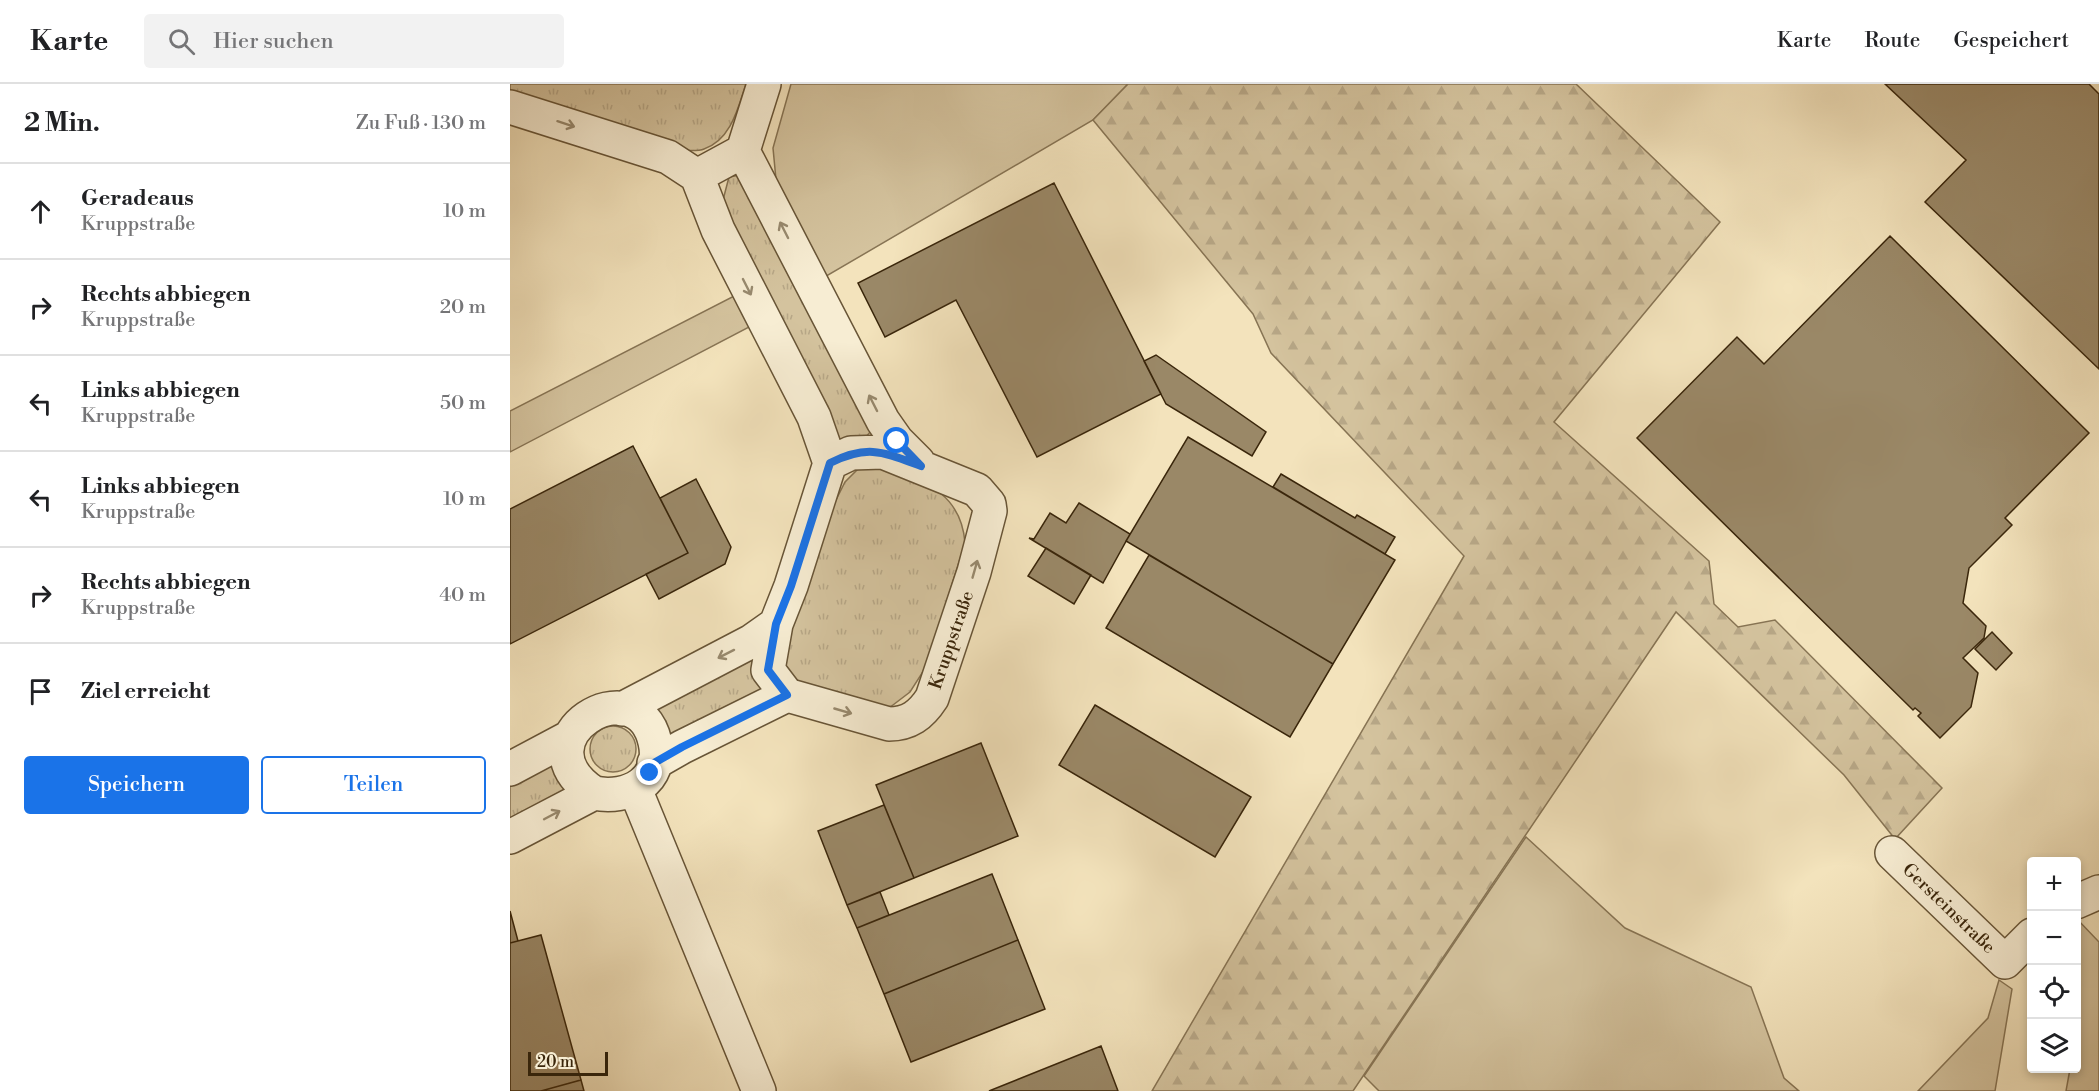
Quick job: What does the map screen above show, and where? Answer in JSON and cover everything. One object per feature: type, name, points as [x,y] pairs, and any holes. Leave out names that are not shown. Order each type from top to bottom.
[{"type":"street","points":[[697,177],[743,152],[764,84]]},
{"type":"street","points":[[510,107],[668,157],[697,177],[718,230],[814,417],[830,463],[791,586],[776,624],[768,670],[787,695],[654,763]]},
{"type":"street","name":"Kruppstraße","points":[[743,152],[883,421],[897,441],[921,466]]},
{"type":"street","name":"Kruppstraße","points":[[787,695],[888,724],[912,720],[924,710],[932,698],[974,572],[990,511],[989,504],[977,489],[883,452],[851,453],[830,463]]},
{"type":"street","points":[[622,709],[752,641],[776,624]]},
{"type":"street","points":[[608,708],[622,709],[644,721],[651,731],[655,741],[654,763],[644,782],[635,789],[622,795],[594,793],[581,784],[572,771],[567,754],[570,737],[580,722],[595,711],[608,708]]},
{"type":"street","points":[[510,769],[570,737]]},
{"type":"street","points":[[635,789],[759,1091]]},
{"type":"street","points":[[510,837],[594,793]]},
{"type":"street","name":"Gersteinstraße","points":[[1892,853],[2005,962],[2027,939]]},
{"type":"street","points":[[2081,900],[2099,892]]},
{"type":"green space","points":[[510,84],[746,84],[727,131],[713,145],[694,151],[676,150],[510,96]]},
{"type":"green space","points":[[791,84],[1128,84],[1093,120],[823,278],[777,190],[773,148]]},
{"type":"green space","points":[[1128,84],[1576,84],[1720,222],[1554,422],[1709,561],[1714,604],[1738,627],[1775,620],[1942,788],[1895,839],[1844,775],[1676,612],[1353,1091],[1152,1091],[1464,556],[1271,353],[1253,314],[1093,120]]},
{"type":"green space","points":[[740,175],[871,431],[865,438],[841,445],[729,227],[723,200],[729,177]]},
{"type":"green space","points":[[738,294],[753,325],[510,452],[510,411]]},
{"type":"green space","points":[[876,462],[922,481],[946,498],[962,525],[965,543],[926,667],[910,692],[889,708],[802,685],[784,666],[783,648],[830,512],[845,482],[859,468]]},
{"type":"green space","points":[[756,655],[763,691],[669,742],[650,710]]},
{"type":"green space","points":[[613,726],[629,733],[636,749],[629,765],[613,772],[597,765],[590,749],[597,733]]},
{"type":"green space","points":[[555,760],[571,791],[510,823],[510,784]]},
{"type":"green space","points":[[1526,837],[1625,928],[1751,987],[1784,1078],[1799,1091],[1379,1091],[1364,1076]]},
{"type":"green space","points":[[2081,923],[2099,942],[2099,1091],[2066,1091],[2069,1073],[2081,1073]]},
{"type":"green space","points":[[1999,980],[2012,989],[1995,1091],[1918,1091],[1988,1018]]},
{"type":"building","points":[[1885,84],[2089,84],[2099,94],[2099,369],[1925,202],[1966,160]]},
{"type":"building","points":[[1054,183],[1161,394],[1037,457],[956,300],[885,337],[858,283]]},
{"type":"building","points":[[1890,236],[2089,433],[2005,518],[2012,525],[1969,568],[1963,603],[1986,626],[1984,638],[1963,658],[1978,673],[1971,707],[1940,738],[1918,716],[1921,713],[1915,708],[1913,710],[1637,438],[1737,337],[1764,364]]},
{"type":"building","points":[[1156,355],[1266,432],[1252,456],[1166,404],[1144,361]]},
{"type":"building","points":[[1188,437],[1395,560],[1333,664],[1126,541]]},
{"type":"building","points":[[633,446],[688,553],[510,644],[510,509]]},
{"type":"building","points":[[1281,474],[1355,518],[1357,515],[1395,537],[1385,554],[1273,487]]},
{"type":"building","points":[[696,479],[731,547],[725,564],[659,599],[646,574],[688,553],[660,498]]},
{"type":"building","points":[[1079,503],[1130,534],[1103,583],[1029,538],[1034,539],[1050,513],[1066,523]]},
{"type":"building","points":[[1046,548],[1091,575],[1074,604],[1028,576]]},
{"type":"building","points":[[1149,555],[1333,664],[1290,737],[1106,628]]},
{"type":"building","points":[[1992,632],[2012,653],[1996,670],[1975,649]]},
{"type":"building","points":[[1095,705],[1251,797],[1215,857],[1059,765]]},
{"type":"building","points":[[981,743],[1018,836],[914,878],[876,785]]},
{"type":"building","points":[[884,805],[914,878],[847,905],[818,831]]},
{"type":"building","points":[[992,874],[1018,940],[884,994],[857,928]]},
{"type":"building","points":[[880,892],[889,915],[857,928],[847,905]]},
{"type":"building","points":[[510,911],[518,941],[510,943]]},
{"type":"building","points":[[541,935],[581,1080],[541,1091],[510,1091],[510,943]]},
{"type":"building","points":[[1018,940],[1045,1009],[911,1062],[884,994]]},
{"type":"building","points":[[1101,1046],[1118,1091],[989,1091]]},
{"type":"building","points":[[581,1080],[584,1091],[541,1091]]},
{"type":"route","points":[[650,773],[654,763],[682,747],[787,695],[768,670],[776,624],[791,586],[830,463],[851,453],[868,451],[883,452],[921,466],[897,441]]}]
